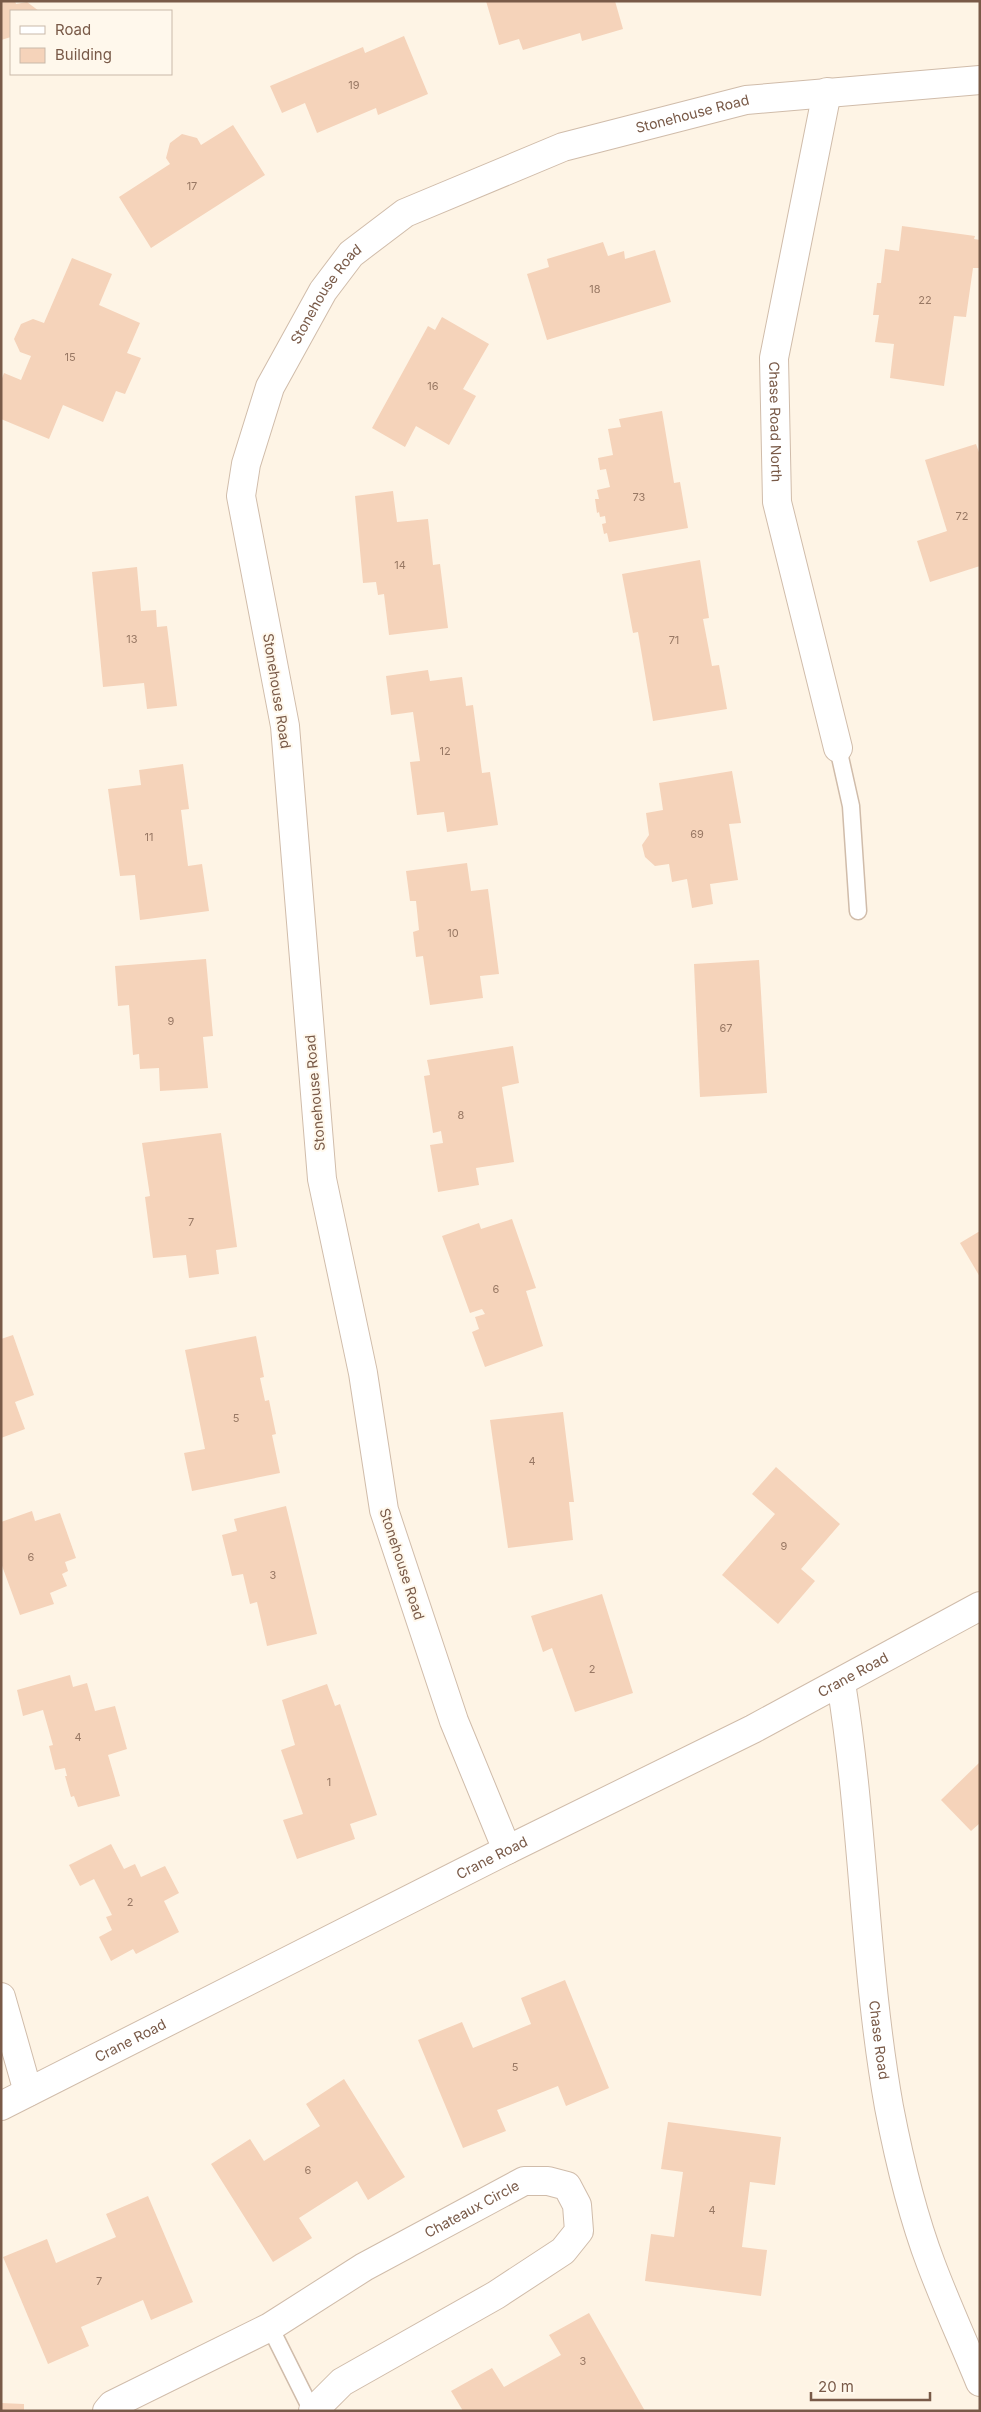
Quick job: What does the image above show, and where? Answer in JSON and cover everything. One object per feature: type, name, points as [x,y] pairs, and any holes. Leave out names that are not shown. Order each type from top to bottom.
[{"type":"street","name":"Stonehouse Road","points":[[507,1850],[454,1721],[384,1510],[363,1373],[322,1179],[285,726],[241,496],[246,464],[270,387],[323,291],[350,254],[405,213],[563,147],[746,100],[980,80]]},
{"type":"street","name":"Chase Road North","points":[[827,92],[774,358],[777,502],[838,748]]},
{"type":"street","name":"Crane Road","points":[[1,2106],[841,1683],[980,1606]]},
{"type":"street","name":"Chase Road","points":[[841,1683],[852,1761],[881,2052],[890,2108],[903,2167],[931,2262],[980,2382]]},
{"type":"street","points":[[1,1997],[28,2092]]},
{"type":"street","name":"Chateaux Circle","points":[[107,2411],[112,2405],[270,2327],[364,2267],[524,2181],[548,2181],[567,2186],[577,2205],[579,2231],[563,2251],[496,2296],[342,2382],[313,2411]]},
{"type":"lane","points":[[838,748],[850,806],[858,911]]},
{"type":"lane","name":"Chateaux Circle","points":[[270,2327],[313,2411]]},
{"type":"building","points":[[1,1],[15,1],[16,4],[27,2],[38,10],[10,10],[10,37],[1,40]]},
{"type":"building","points":[[486,1],[615,1],[623,29],[582,41],[580,33],[523,50],[519,39],[499,45]]},
{"type":"building","points":[[404,36],[428,94],[378,115],[376,108],[317,133],[305,103],[282,113],[270,86],[363,47],[365,53]]},
{"type":"building","points":[[233,125],[265,175],[151,248],[119,197],[170,164],[166,158],[170,143],[182,134],[197,138],[201,145]]},
{"type":"building","points":[[902,226],[975,236],[974,239],[980,240],[980,268],[973,268],[966,317],[954,316],[944,386],[890,378],[894,344],[875,342],[879,315],[873,315],[877,283],[881,283],[885,249],[899,251]]},
{"type":"building","points":[[603,242],[608,256],[624,251],[625,259],[655,250],[671,302],[547,340],[527,274],[549,267],[547,259]]},
{"type":"building","points":[[72,258],[112,274],[99,305],[140,323],[127,353],[141,358],[125,394],[116,391],[103,422],[63,405],[49,439],[1,419],[1,381],[4,373],[21,380],[31,356],[20,352],[14,339],[21,324],[33,319],[44,323]]},
{"type":"building","points":[[442,317],[489,344],[463,389],[476,396],[449,445],[416,426],[405,447],[372,428],[428,326],[435,330]]},
{"type":"building","points":[[662,411],[674,483],[680,482],[688,528],[609,542],[607,533],[604,534],[602,524],[606,523],[605,516],[600,517],[599,512],[597,513],[595,499],[599,499],[597,490],[610,487],[606,469],[600,470],[598,458],[613,455],[608,429],[621,427],[619,419]]},
{"type":"building","points":[[976,444],[980,455],[980,566],[930,582],[917,541],[947,531],[925,460]]},
{"type":"building","points":[[393,491],[397,522],[428,519],[433,565],[440,564],[448,628],[389,635],[384,594],[378,595],[376,582],[363,583],[355,496]]},
{"type":"building","points":[[700,560],[709,618],[703,619],[712,666],[719,665],[727,709],[653,721],[638,632],[633,633],[622,574]]},
{"type":"building","points":[[137,567],[141,611],[156,610],[157,627],[167,626],[177,706],[147,709],[144,683],[103,687],[92,572]]},
{"type":"building","points":[[428,670],[430,681],[462,677],[466,706],[473,705],[482,773],[490,772],[498,825],[447,832],[444,812],[417,815],[410,762],[420,761],[413,712],[391,715],[386,676]]},
{"type":"building","points":[[183,764],[189,809],[181,810],[188,866],[202,864],[209,911],[140,920],[135,875],[120,876],[108,789],[141,785],[139,770]]},
{"type":"building","points":[[732,771],[741,823],[729,824],[738,880],[710,884],[713,904],[692,908],[687,879],[672,882],[669,864],[655,866],[645,857],[642,845],[649,835],[646,813],[663,810],[659,783]]},
{"type":"building","points":[[467,863],[471,891],[488,889],[499,974],[480,976],[483,998],[430,1005],[423,956],[416,957],[413,932],[419,930],[416,901],[410,901],[406,871]]},
{"type":"building","points":[[206,959],[213,1036],[203,1037],[208,1088],[160,1091],[159,1068],[140,1069],[139,1054],[133,1055],[129,1005],[118,1006],[115,966]]},
{"type":"building","points":[[759,960],[767,1093],[700,1097],[694,964]]},
{"type":"building","points":[[513,1046],[519,1083],[502,1087],[514,1162],[476,1168],[479,1185],[438,1192],[430,1145],[443,1143],[441,1131],[433,1133],[424,1076],[430,1075],[427,1060]]},
{"type":"building","points":[[221,1133],[237,1247],[216,1250],[219,1274],[189,1278],[186,1255],[153,1258],[145,1197],[150,1196],[142,1143]]},
{"type":"building","points":[[512,1219],[536,1288],[526,1291],[543,1346],[485,1367],[472,1332],[479,1329],[475,1317],[485,1314],[482,1309],[470,1313],[442,1236],[479,1223],[481,1229]]},
{"type":"building","points":[[980,1231],[980,1277],[960,1243]]},
{"type":"building","points":[[13,1335],[34,1395],[15,1402],[25,1429],[1,1438],[1,1339]]},
{"type":"building","points":[[256,1336],[264,1377],[260,1378],[265,1401],[269,1400],[276,1434],[272,1435],[280,1473],[192,1491],[184,1453],[205,1449],[185,1350]]},
{"type":"building","points":[[563,1412],[574,1502],[569,1502],[573,1540],[508,1548],[490,1420]]},
{"type":"building","points":[[776,1467],[840,1524],[801,1569],[815,1581],[778,1624],[722,1575],[775,1514],[752,1494]]},
{"type":"building","points":[[286,1506],[317,1634],[267,1646],[257,1602],[250,1604],[243,1574],[232,1576],[222,1535],[237,1531],[234,1519]]},
{"type":"building","points":[[32,1511],[35,1521],[60,1513],[76,1558],[65,1562],[68,1571],[62,1574],[67,1586],[50,1593],[54,1604],[20,1615],[1,1563],[1,1522]]},
{"type":"building","points":[[602,1594],[633,1693],[575,1712],[552,1648],[543,1652],[531,1616]]},
{"type":"building","points":[[70,1675],[73,1687],[87,1683],[95,1711],[115,1706],[127,1749],[108,1755],[120,1796],[78,1807],[74,1796],[71,1797],[65,1776],[67,1776],[65,1768],[55,1770],[49,1746],[53,1745],[43,1710],[23,1716],[17,1690]]},
{"type":"building","points":[[327,1684],[335,1706],[340,1704],[377,1815],[350,1824],[355,1839],[297,1859],[283,1820],[303,1814],[281,1750],[295,1745],[282,1700]]},
{"type":"building","points":[[980,1762],[980,1823],[971,1831],[941,1800]]},
{"type":"building","points":[[111,1844],[124,1869],[135,1864],[141,1877],[165,1866],[179,1893],[164,1901],[179,1932],[136,1954],[133,1949],[111,1961],[99,1937],[112,1930],[106,1917],[112,1915],[94,1879],[80,1886],[69,1865]]},
{"type":"building","points":[[565,1980],[609,2088],[566,2106],[558,2086],[497,2110],[506,2131],[463,2148],[418,2040],[462,2022],[473,2048],[531,2024],[521,1998]]},
{"type":"building","points":[[344,2079],[405,2177],[368,2200],[357,2181],[299,2218],[312,2238],[273,2262],[211,2164],[250,2139],[264,2161],[320,2126],[306,2104]]},
{"type":"building","points":[[668,2122],[781,2137],[775,2185],[750,2182],[742,2247],[767,2250],[761,2296],[645,2281],[651,2234],[674,2237],[683,2172],[661,2169]]},
{"type":"building","points":[[148,2196],[193,2302],[151,2320],[143,2300],[81,2327],[89,2346],[48,2364],[3,2257],[47,2239],[56,2263],[116,2237],[106,2214]]},
{"type":"building","points":[[589,2313],[645,2411],[463,2411],[451,2391],[492,2368],[504,2387],[561,2355],[549,2335]]},
{"type":"building","points":[[1,2403],[24,2404],[24,2411],[1,2411]]}]
